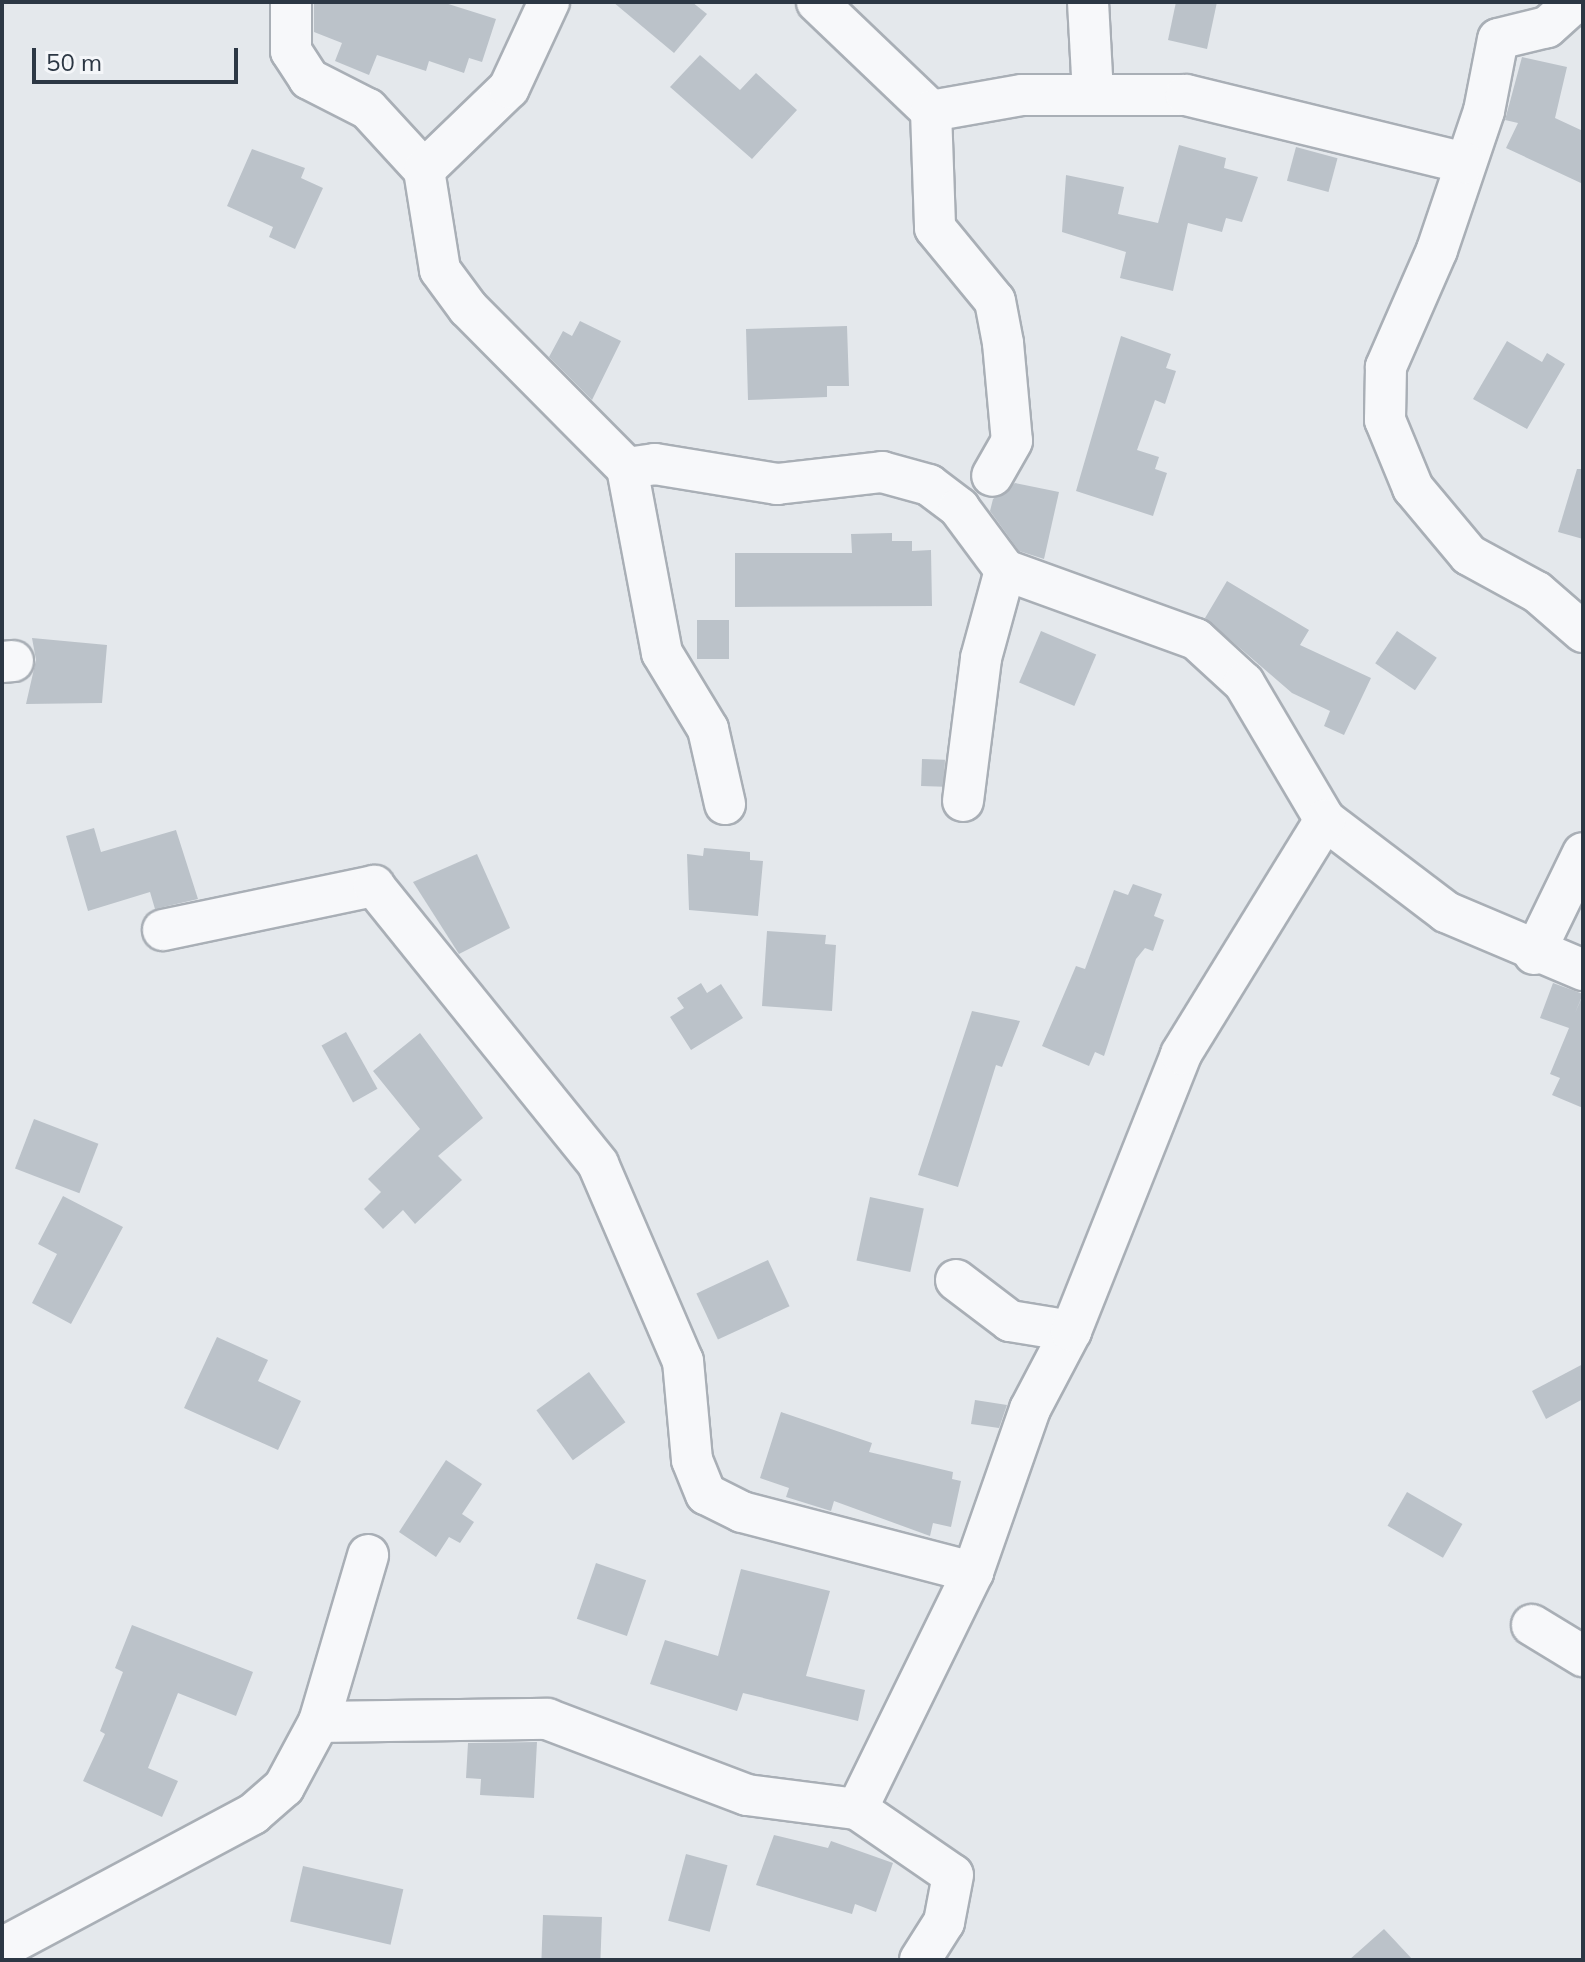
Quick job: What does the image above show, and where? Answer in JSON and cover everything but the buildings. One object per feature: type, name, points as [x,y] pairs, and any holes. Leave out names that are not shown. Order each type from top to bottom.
[{"type":"street","points":[[291,2],[291,51],[309,79],[368,109],[424,170],[440,270],[509,352],[627,468],[662,653],[708,729],[725,804]]},
{"type":"street","points":[[424,170],[509,88],[549,2]]},
{"type":"street","points":[[817,2],[931,111],[935,228],[995,301],[1003,343],[1012,441],[992,476]]},
{"type":"street","points":[[1088,2],[1093,94]]},
{"type":"street","points":[[1575,2],[1547,27],[1498,39],[1465,163],[1386,367],[1385,420],[1413,488],[1469,555],[1537,592],[1583,632]]},
{"type":"street","points":[[931,111],[1022,95],[1186,95],[1267,109],[1465,163]]},
{"type":"street","points":[[627,468],[655,464],[777,484],[882,472],[929,485],[959,508],[1005,570],[1196,639],[1244,683],[1325,820],[1446,912],[1534,954],[1583,970]]},
{"type":"street","points":[[963,801],[981,658],[1005,570]]},
{"type":"street","points":[[857,1809],[973,1572],[1030,1409],[1071,1331],[1181,1054],[1325,820]]},
{"type":"street","points":[[1534,954],[1583,853]]},
{"type":"street","points":[[163,930],[374,886],[598,1164],[683,1361],[692,1460],[706,1494],[742,1512],[973,1572]]},
{"type":"street","points":[[956,1280],[1010,1321],[1071,1331]]},
{"type":"street","points":[[2,1948],[253,1814],[284,1787],[319,1722],[368,1555]]},
{"type":"street","points":[[1532,1625],[1583,1656]]},
{"type":"street","points":[[319,1722],[547,1719],[747,1795],[857,1809],[953,1875],[944,1922],[920,1960]]}]
